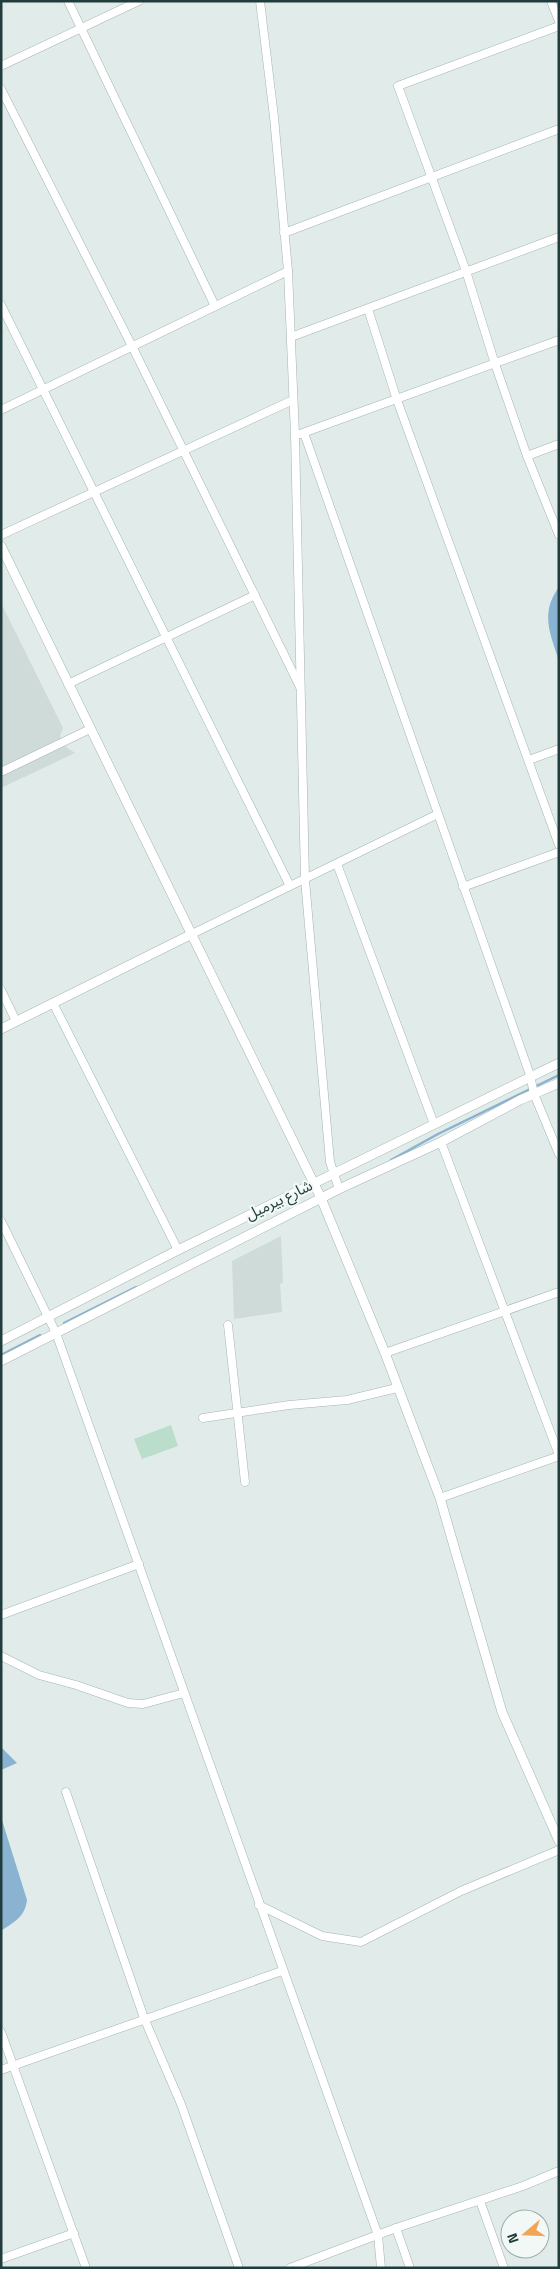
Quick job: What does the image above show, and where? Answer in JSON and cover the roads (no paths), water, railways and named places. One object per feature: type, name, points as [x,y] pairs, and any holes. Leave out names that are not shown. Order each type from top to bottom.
[{"type":"street","points":[[68,1],[215,306]]},
{"type":"street","points":[[1,66],[139,1]]},
{"type":"street","points":[[260,1],[274,117],[288,271],[295,435],[305,880],[333,1174],[339,1189]]},
{"type":"street","points":[[551,1],[559,21]]},
{"type":"street","points":[[559,26],[398,86],[466,271],[495,364],[527,456],[559,535]]},
{"type":"street","points":[[1,89],[132,346],[301,689]]},
{"type":"street","points":[[284,233],[559,129]]},
{"type":"street","points":[[291,337],[559,237]]},
{"type":"street","points":[[1,410],[288,271]]},
{"type":"street","points":[[1,305],[96,492],[290,886]]},
{"type":"street","points":[[368,309],[397,400],[559,845]]},
{"type":"street","points":[[295,435],[397,400],[559,340]]},
{"type":"street","points":[[1,535],[294,400]]},
{"type":"street","points":[[304,433],[530,1075],[534,1094],[559,1154]]},
{"type":"street","points":[[527,456],[559,444]]},
{"type":"street","points":[[1,546],[315,1183],[385,1353],[440,1498],[502,1712],[559,1841]]},
{"type":"street","points":[[68,684],[255,595]]},
{"type":"street","points":[[1,772],[90,729]]},
{"type":"street","points":[[529,760],[559,749]]},
{"type":"street","points":[[1,1029],[438,814]]},
{"type":"street","points":[[463,887],[559,852]]},
{"type":"street","points":[[337,864],[434,1124]]},
{"type":"street","points":[[1,990],[16,1021]]},
{"type":"street","points":[[53,1002],[178,1250]]},
{"type":"street","name":"شارع بيرميل","points":[[1,1361],[52,1324],[178,1250],[530,1075],[559,1063]]},
{"type":"street","name":"شارع بيرميل","points":[[1,1341],[52,1324],[441,1142],[559,1083]]},
{"type":"street","points":[[440,1498],[559,1456],[441,1142]]},
{"type":"street","points":[[1,1221],[52,1324],[378,2235],[381,2268]]},
{"type":"street","points":[[385,1353],[559,1292]]},
{"type":"street","points":[[228,1325],[246,1482]]},
{"type":"street","points":[[203,1418],[238,1412],[347,1400],[397,1388]]},
{"type":"street","points":[[1,1615],[139,1564]]},
{"type":"street","points":[[1,1656],[39,1675],[76,1685],[128,1704],[143,1704],[184,1693]]},
{"type":"street","points":[[66,1792],[144,2018],[181,2104],[239,2268]]},
{"type":"street","points":[[259,1905],[322,1936],[361,1942],[461,1891],[559,1850]]},
{"type":"street","points":[[1,2070],[144,2018],[282,1971]]},
{"type":"street","points":[[1,2032],[86,2268]]},
{"type":"street","points":[[290,2268],[396,2228],[523,2186],[559,2171]]},
{"type":"street","points":[[480,2201],[504,2268]]},
{"type":"street","points":[[396,2228],[410,2268]]},
{"type":"street","points":[[1,2259],[74,2233]]},
{"type":"water","points":[[559,587],[559,661],[550,632],[548,614],[553,596]]},
{"type":"water","points":[[1,1747],[17,1763],[1,1770]]},
{"type":"water","points":[[1,1817],[27,1900],[21,1915],[1,1931]]},
{"type":"waterway","points":[[391,1160],[438,1134],[559,1075]]},
{"type":"waterway","points":[[64,1323],[136,1287]]},
{"type":"waterway","points":[[1,1355],[40,1335]]}]
